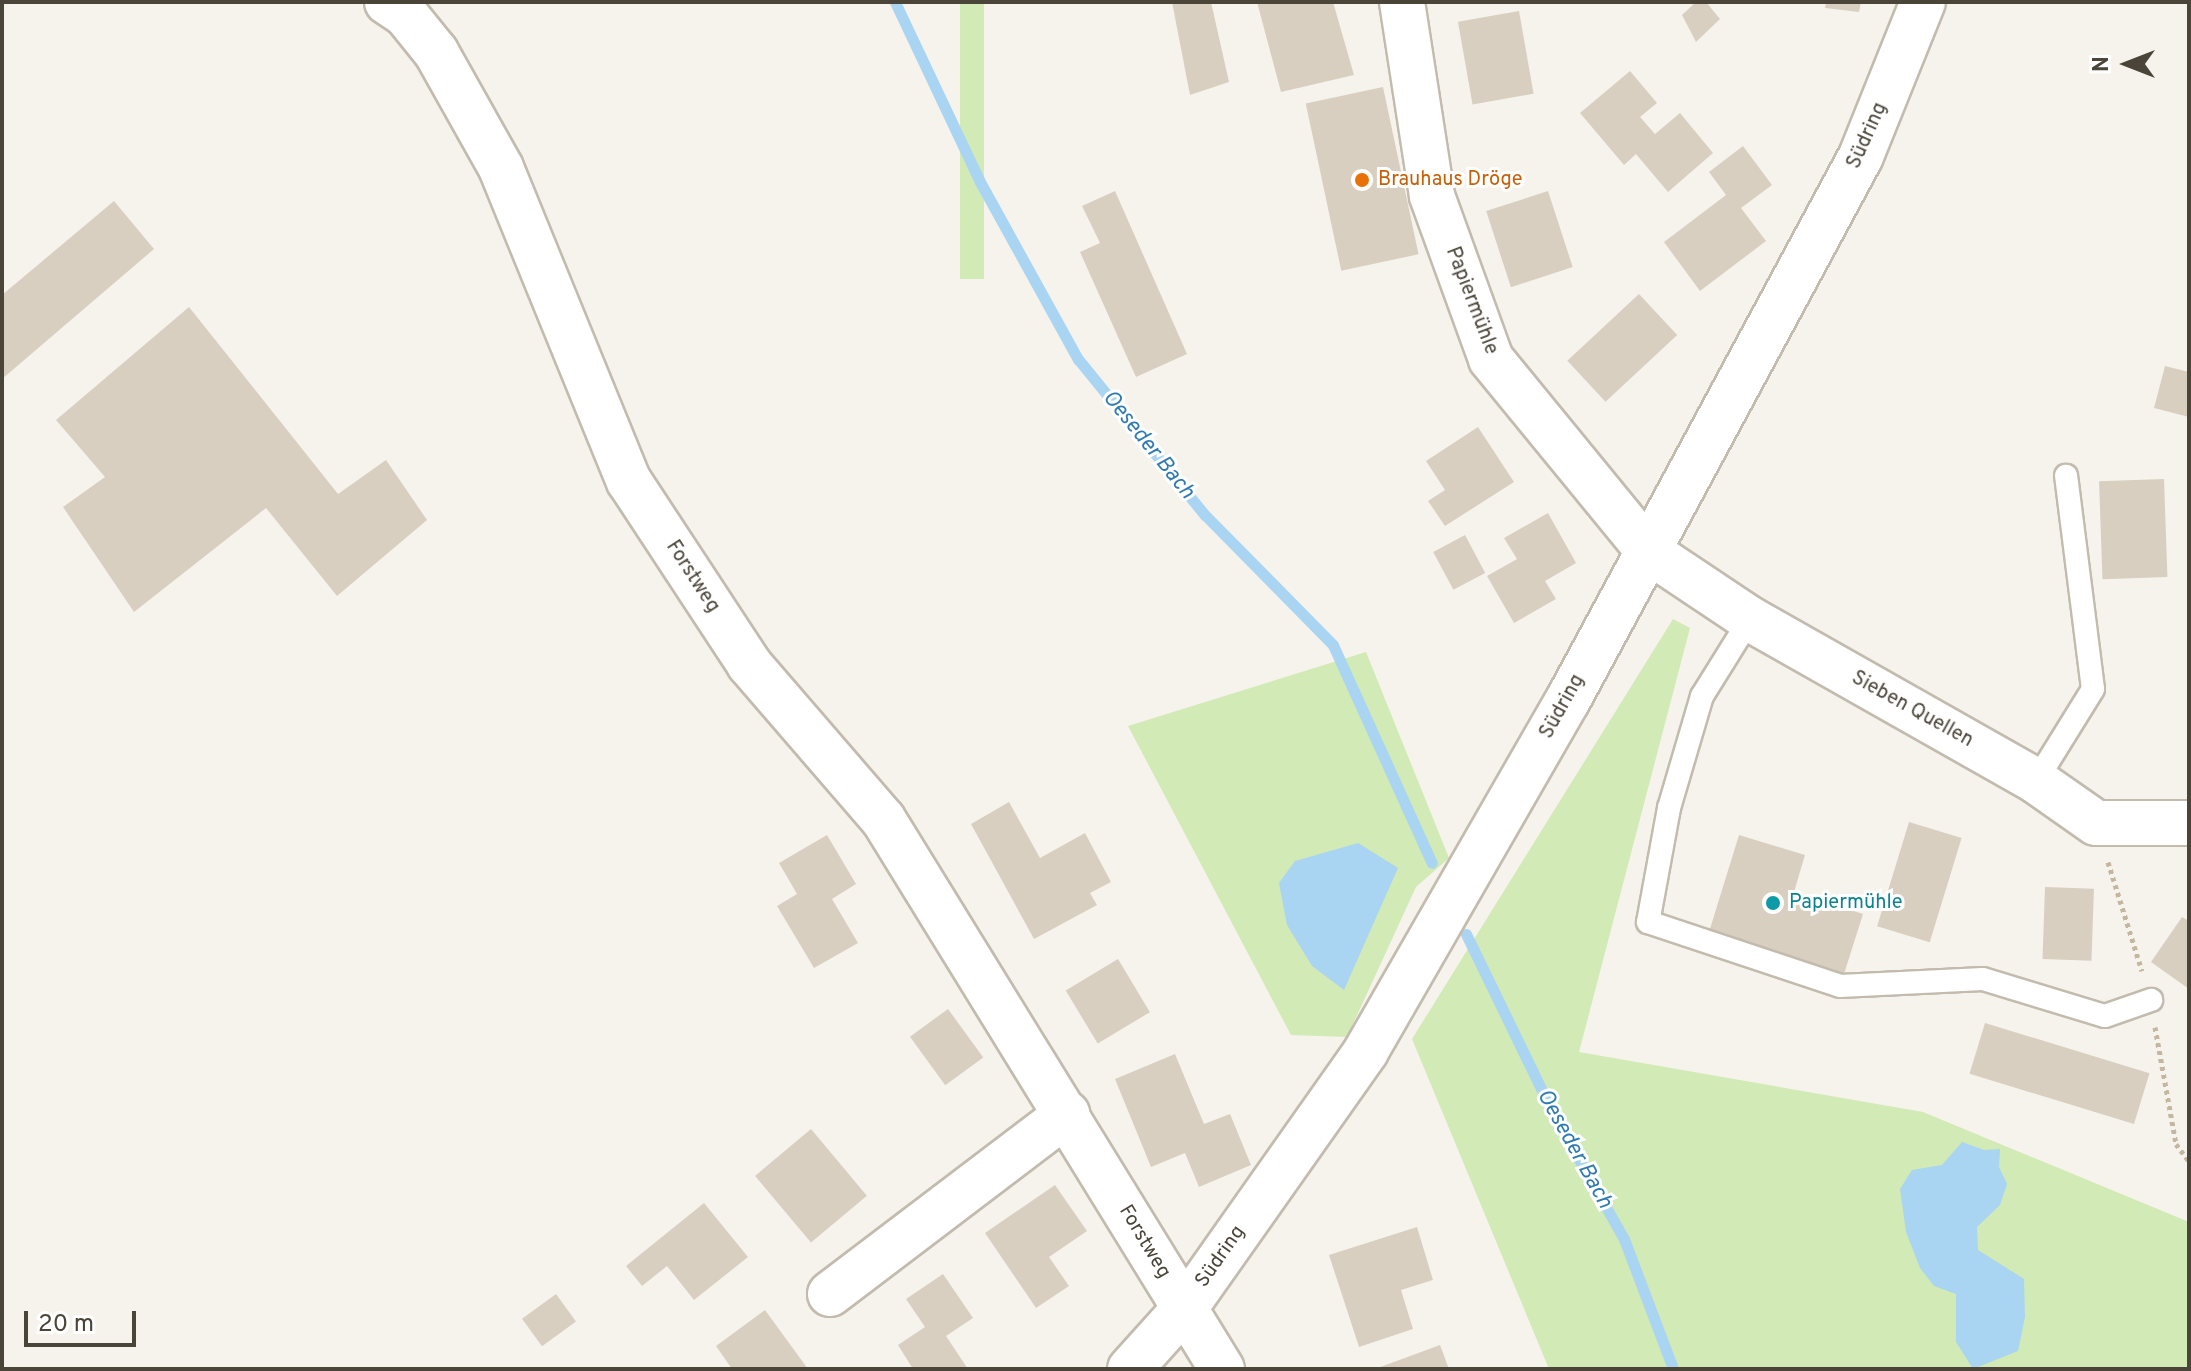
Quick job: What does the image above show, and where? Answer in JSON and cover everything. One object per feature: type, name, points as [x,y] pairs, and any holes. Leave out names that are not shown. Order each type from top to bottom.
[{"type":"street","name":"Forstweg","points":[[387,2],[406,15],[436,52],[501,168],[629,481],[749,664],[883,819],[1222,1369]]},
{"type":"street","name":"Papiermühle","points":[[1402,2],[1432,196],[1491,359],[1648,551]]},
{"type":"street","name":"Südring","points":[[1130,1369],[1185,1308],[1366,1051],[1648,551],[1861,156],[1923,2]]},
{"type":"street","name":"Sieben Quellen","points":[[1648,551],[1750,619],[2036,781],[2096,823],[2189,823]]},
{"type":"street","points":[[830,1294],[1067,1114]]},
{"type":"lane","points":[[2036,781],[2093,689],[2066,476]]},
{"type":"lane","points":[[1750,619],[1702,696],[1669,808],[1648,922],[1840,986],[1983,979],[2105,1016],[2151,1000]]},
{"type":"green space","points":[[960,2],[984,2],[984,279],[960,279]]},
{"type":"green space","points":[[1673,619],[1690,628],[1579,1052],[1923,1112],[2189,1222],[2189,1369],[1549,1369],[1412,1039]]},
{"type":"green space","points":[[1366,652],[1449,858],[1416,887],[1347,1037],[1291,1035],[1128,726]]},
{"type":"water","points":[[1358,843],[1398,868],[1344,990],[1312,966],[1287,925],[1279,883],[1295,861]]},
{"type":"water","points":[[1962,1142],[1984,1150],[2000,1149],[1999,1167],[2007,1184],[2000,1205],[1977,1227],[1978,1250],[2024,1279],[2025,1317],[2018,1351],[1973,1369],[1956,1342],[1956,1294],[1934,1286],[1920,1268],[1906,1232],[1900,1189],[1912,1170],[1942,1165]]},
{"type":"building","points":[[1172,2],[1211,2],[1229,82],[1190,95]]},
{"type":"building","points":[[1257,2],[1333,2],[1354,75],[1281,92]]},
{"type":"building","points":[[1696,2],[1706,2],[1720,19],[1696,42],[1682,15]]},
{"type":"building","points":[[1826,2],[1861,2],[1859,12],[1825,8]]},
{"type":"building","points":[[1519,11],[1534,94],[1473,104],[1458,22]]},
{"type":"building","points":[[1630,71],[1657,103],[1640,117],[1655,134],[1680,113],[1713,153],[1668,192],[1636,154],[1624,165],[1580,113]]},
{"type":"building","name":"Brauhaus Dröge","points":[[1383,87],[1419,254],[1341,271],[1306,103]]},
{"type":"building","points":[[1743,146],[1772,185],[1741,208],[1766,241],[1700,291],[1664,242],[1726,195],[1709,172]]},
{"type":"building","points":[[1115,191],[1187,354],[1136,377],[1080,252],[1100,243],[1082,206]]},
{"type":"building","points":[[1548,191],[1573,267],[1511,287],[1486,211]]},
{"type":"building","points":[[114,201],[154,249],[2,379],[2,295]]},
{"type":"building","points":[[1639,294],[1677,335],[1606,402],[1567,361]]},
{"type":"building","points":[[189,307],[338,494],[386,460],[427,520],[337,596],[266,508],[134,612],[63,507],[105,477],[56,420]]},
{"type":"building","points":[[2165,366],[2189,372],[2189,417],[2154,408]]},
{"type":"building","points":[[1478,427],[1514,482],[1445,526],[1428,501],[1445,490],[1426,461]]},
{"type":"building","points":[[2164,479],[2167,577],[2102,579],[2099,481]]},
{"type":"building","points":[[1548,513],[1576,563],[1545,581],[1556,599],[1514,623],[1487,576],[1517,559],[1504,538]]},
{"type":"building","points":[[1465,535],[1485,573],[1453,590],[1433,552]]},
{"type":"building","points":[[1009,802],[1040,858],[1085,833],[1111,882],[1090,893],[1097,905],[1034,939],[971,824]]},
{"type":"building","points":[[1909,822],[1962,838],[1930,942],[1877,926]]},
{"type":"building","points":[[827,835],[856,884],[832,899],[858,943],[814,968],[777,906],[797,894],[779,863]]},
{"type":"building","name":"Papiermühle","points":[[1739,835],[1805,855],[1794,892],[1863,914],[1844,974],[1709,932]]},
{"type":"building","points":[[2045,887],[2094,889],[2091,961],[2042,959]]},
{"type":"building","points":[[2182,917],[2189,921],[2189,989],[2151,962]]},
{"type":"building","points":[[1118,959],[1150,1012],[1098,1044],[1066,990]]},
{"type":"building","points":[[948,1009],[983,1058],[945,1085],[910,1037]]},
{"type":"building","points":[[1985,1023],[2149,1073],[2134,1124],[1970,1074]]},
{"type":"building","points":[[1175,1054],[1204,1124],[1230,1114],[1251,1165],[1199,1187],[1185,1153],[1151,1167],[1115,1079]]},
{"type":"building","points":[[811,1129],[867,1196],[811,1243],[755,1176]]},
{"type":"building","points":[[1055,1185],[1087,1231],[1049,1257],[1069,1286],[1036,1308],[985,1233]]},
{"type":"building","points":[[704,1203],[748,1257],[694,1300],[667,1266],[642,1286],[626,1266]]},
{"type":"building","points":[[1417,1227],[1433,1280],[1401,1290],[1413,1329],[1359,1347],[1329,1255]]},
{"type":"building","points":[[943,1274],[973,1318],[946,1336],[968,1369],[913,1369],[898,1345],[925,1327],[906,1299]]},
{"type":"building","points":[[556,1294],[576,1322],[542,1346],[522,1319]]},
{"type":"building","points":[[765,1310],[808,1369],[732,1369],[716,1346]]},
{"type":"building","points":[[1440,1345],[1449,1369],[1375,1369]]},
{"type":"waterway","name":"Oeseder Bach","points":[[895,2],[979,180],[1078,359],[1205,515],[1333,645],[1432,863]]},
{"type":"waterway","name":"Oeseder Bach","points":[[1466,934],[1555,1117],[1624,1239],[1673,1369]]},
{"type":"place","name":"Brauhaus Dröge","points":[[1362,180]]},
{"type":"place","name":"Papiermühle","points":[[1773,903]]}]
